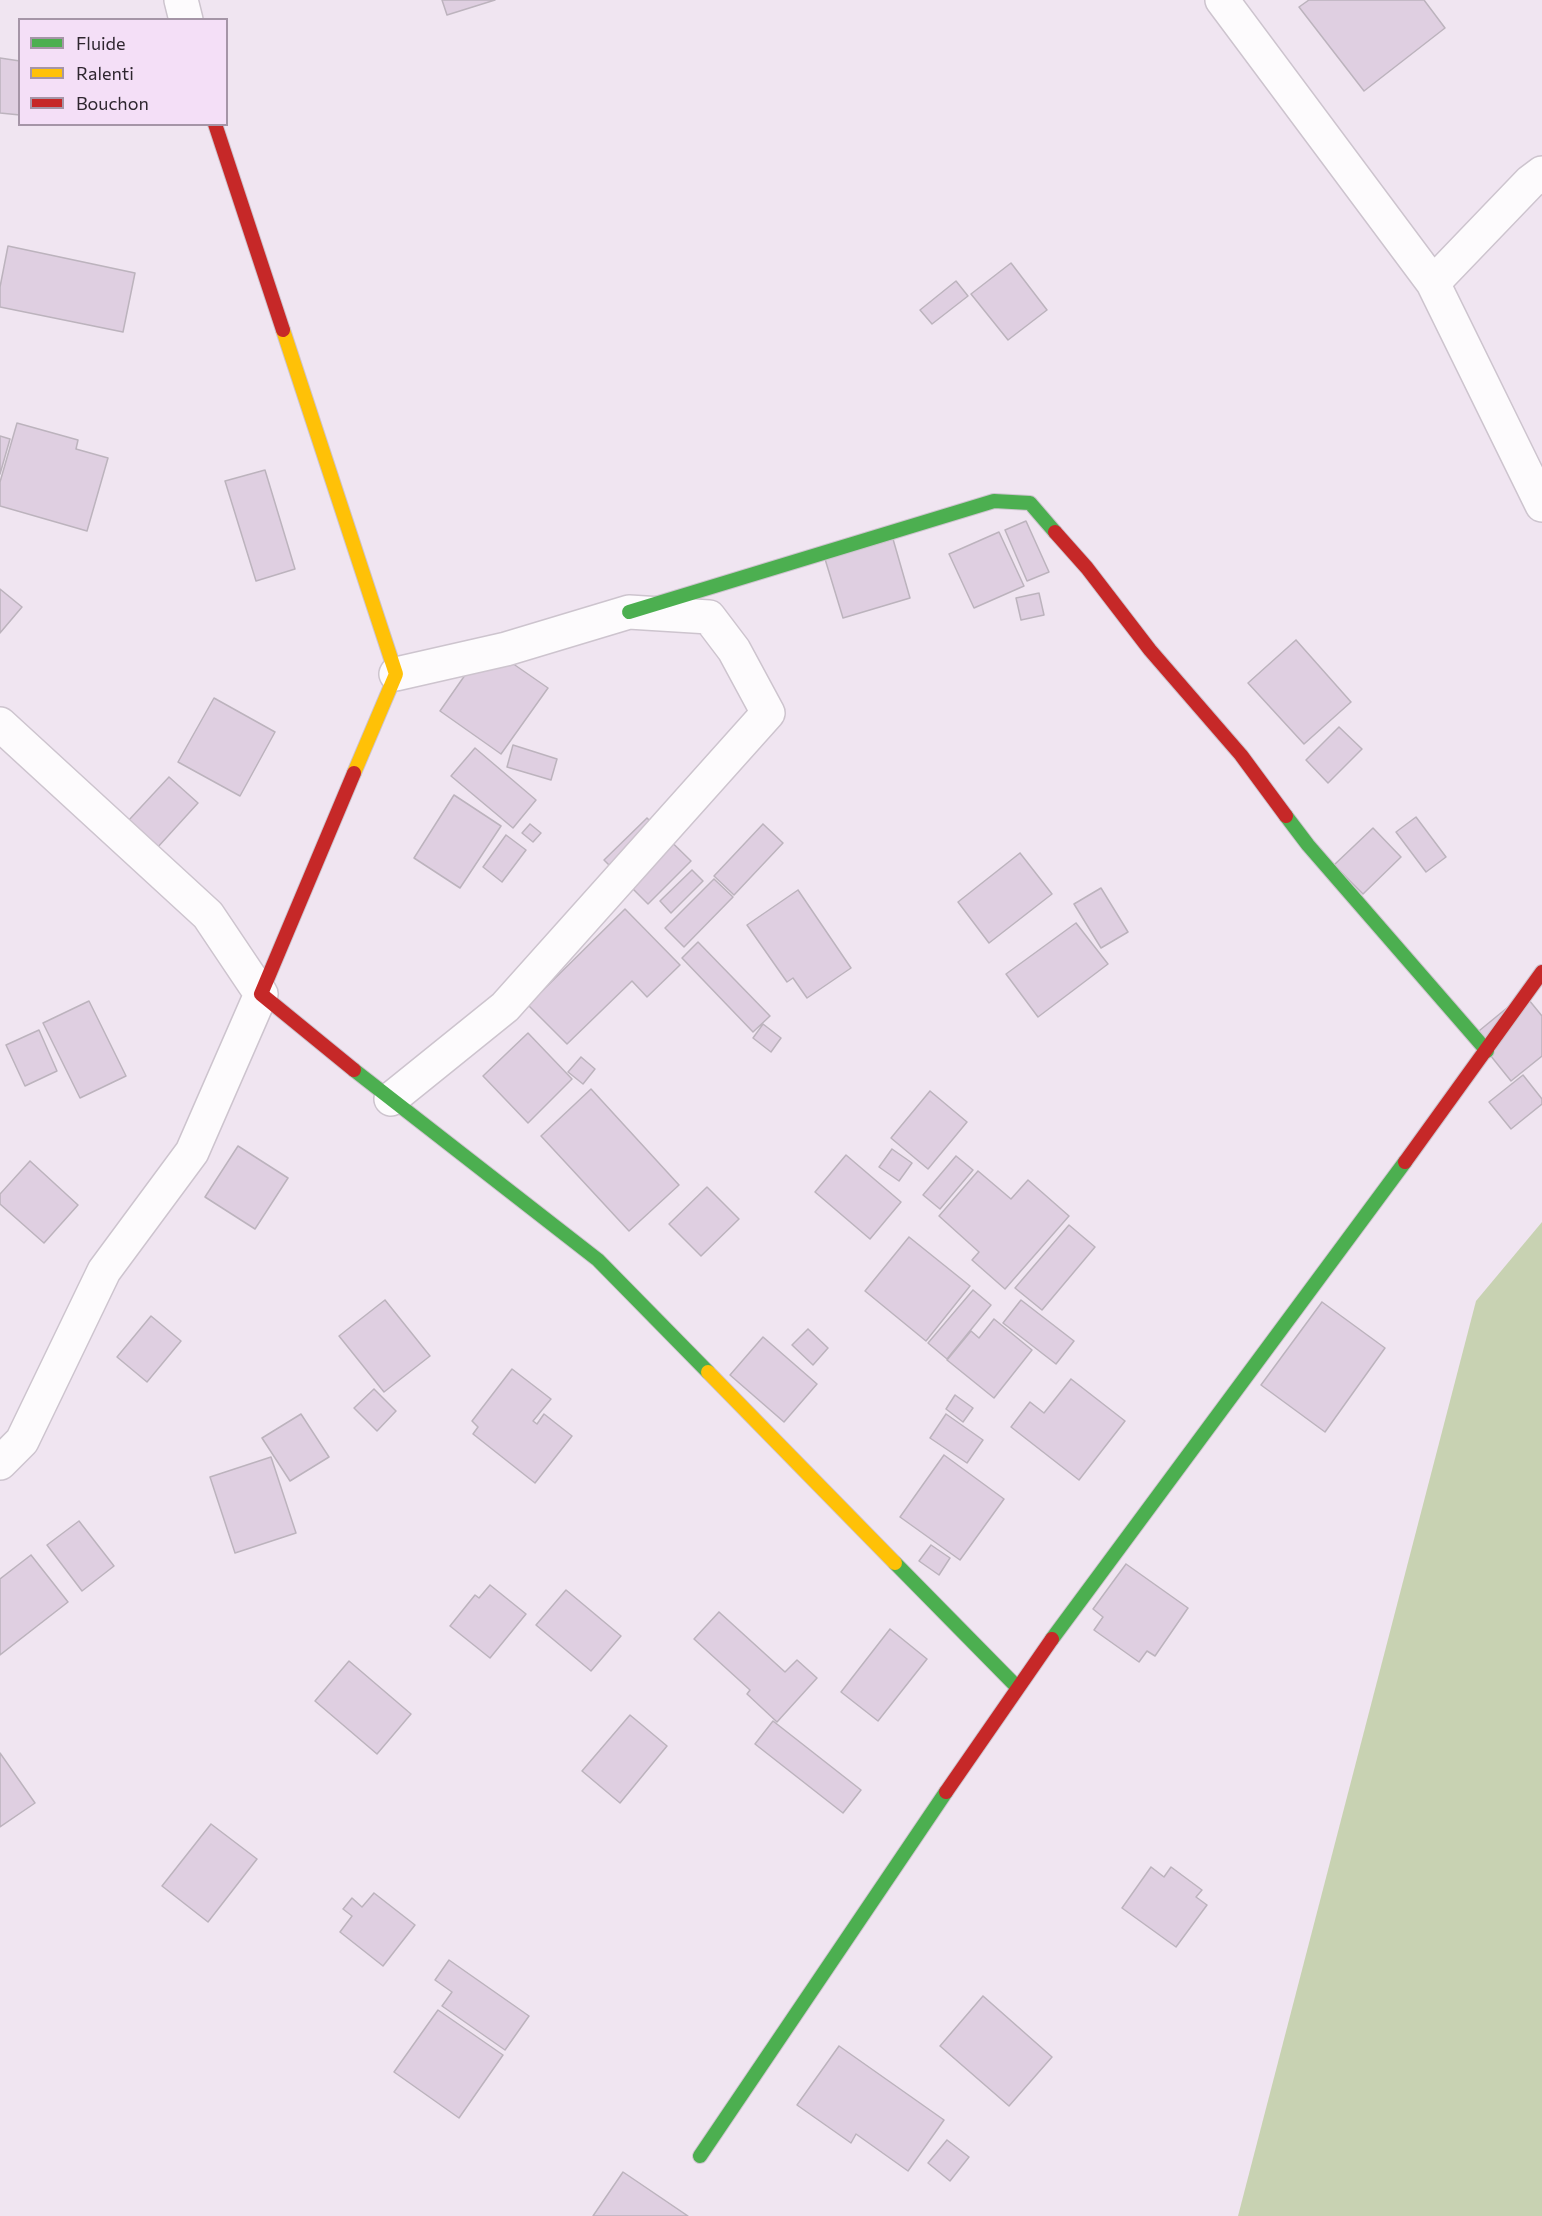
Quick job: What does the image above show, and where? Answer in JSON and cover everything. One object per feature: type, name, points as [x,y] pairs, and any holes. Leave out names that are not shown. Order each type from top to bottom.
[{"type":"street","points":[[181,0],[186,18]]},
{"type":"street","points":[[1222,0],[1433,283],[1542,505]]},
{"type":"street","points":[[0,1463],[22,1441],[104,1271],[192,1152],[396,674],[216,126]]},
{"type":"street","points":[[1433,283],[1530,182],[1542,173]]},
{"type":"street","points":[[396,674],[506,649],[994,501],[1030,503],[1087,568],[1150,650],[1241,755],[1308,845],[1487,1052]]},
{"type":"street","points":[[391,1099],[505,1007],[768,713],[734,650],[709,617],[629,612]]},
{"type":"street","points":[[0,724],[208,915],[261,994],[391,1099],[598,1260],[1017,1687]]},
{"type":"street","points":[[700,2156],[1017,1687],[1487,1052],[1542,972]]},
{"type":"green space","points":[[1542,1222],[1542,2216],[1238,2216],[1476,1301]]},
{"type":"building","points":[[442,0],[495,0],[447,15]]},
{"type":"building","points":[[1309,0],[1424,0],[1445,28],[1364,91],[1299,7]]},
{"type":"building","points":[[0,58],[18,61],[18,115],[0,113]]},
{"type":"building","points":[[8,246],[135,273],[123,332],[0,307],[0,287]]},
{"type":"building","points":[[1011,263],[1047,310],[1008,340],[971,294]]},
{"type":"building","points":[[956,281],[968,296],[932,324],[920,310]]},
{"type":"building","points":[[17,423],[78,440],[76,449],[108,458],[87,531],[0,506],[0,482]]},
{"type":"building","points":[[0,436],[10,439],[0,474]]},
{"type":"building","points":[[265,470],[295,569],[256,581],[225,481]]},
{"type":"building","points":[[1026,521],[1049,572],[1027,581],[1005,530]]},
{"type":"building","points":[[999,532],[1024,586],[974,608],[949,554]]},
{"type":"building","points":[[893,539],[910,598],[843,618],[825,559]]},
{"type":"building","points":[[0,589],[22,607],[0,633]]},
{"type":"building","points":[[1039,593],[1044,615],[1021,620],[1016,598]]},
{"type":"building","points":[[1296,640],[1351,702],[1304,744],[1248,683]]},
{"type":"building","points":[[486,645],[548,688],[501,754],[440,711]]},
{"type":"building","points":[[214,698],[275,732],[240,796],[178,762]]},
{"type":"building","points":[[1339,727],[1362,749],[1328,783],[1306,760]]},
{"type":"building","points":[[513,745],[557,759],[551,780],[507,767]]},
{"type":"building","points":[[475,748],[536,800],[513,828],[451,776]]},
{"type":"building","points":[[169,777],[198,803],[157,848],[128,821]]},
{"type":"building","points":[[454,795],[501,826],[460,888],[414,858]]},
{"type":"building","points":[[1416,817],[1446,857],[1426,872],[1396,832]]},
{"type":"building","points":[[647,818],[691,861],[648,904],[604,860]]},
{"type":"building","points":[[530,824],[541,833],[533,842],[522,833]]},
{"type":"building","points":[[763,824],[783,843],[734,895],[714,876]]},
{"type":"building","points":[[1373,828],[1401,857],[1363,894],[1334,865]]},
{"type":"building","points":[[506,835],[526,850],[502,882],[483,867]]},
{"type":"building","points":[[1020,853],[1052,894],[989,943],[958,902]]},
{"type":"building","points":[[692,870],[703,881],[671,913],[660,901]]},
{"type":"building","points":[[714,879],[733,897],[684,947],[665,928]]},
{"type":"building","points":[[1101,888],[1128,932],[1101,948],[1074,904]]},
{"type":"building","points":[[798,890],[851,968],[807,998],[793,978],[787,982],[747,925]]},
{"type":"building","points":[[625,909],[680,965],[647,997],[632,981],[567,1044],[528,1005]]},
{"type":"building","points":[[1076,923],[1108,964],[1038,1017],[1006,974]]},
{"type":"building","points":[[698,942],[770,1016],[753,1032],[682,958]]},
{"type":"building","points":[[1524,994],[1542,1016],[1542,1056],[1511,1081],[1474,1035]]},
{"type":"building","points":[[89,1001],[126,1076],[80,1098],[43,1023]]},
{"type":"building","points":[[763,1024],[781,1038],[771,1052],[753,1038]]},
{"type":"building","points":[[39,1030],[57,1071],[25,1086],[6,1045]]},
{"type":"building","points":[[528,1033],[572,1079],[528,1123],[483,1076]]},
{"type":"building","points":[[581,1057],[595,1069],[583,1084],[568,1072]]},
{"type":"building","points":[[1523,1075],[1542,1099],[1542,1104],[1511,1129],[1489,1102]]},
{"type":"building","points":[[591,1089],[679,1185],[629,1231],[541,1136]]},
{"type":"building","points":[[930,1091],[967,1122],[928,1169],[891,1138]]},
{"type":"building","points":[[238,1146],[288,1178],[255,1229],[205,1197]]},
{"type":"building","points":[[892,1149],[912,1163],[899,1181],[879,1167]]},
{"type":"building","points":[[846,1155],[901,1202],[870,1239],[815,1192]]},
{"type":"building","points":[[956,1156],[973,1170],[940,1209],[923,1195]]},
{"type":"building","points":[[30,1161],[78,1205],[44,1243],[0,1204],[0,1194]]},
{"type":"building","points":[[978,1171],[1011,1199],[1028,1180],[1069,1216],[1005,1289],[972,1260],[979,1252],[939,1216]]},
{"type":"building","points":[[707,1187],[739,1219],[701,1256],[669,1224]]},
{"type":"building","points":[[1069,1225],[1095,1247],[1042,1310],[1015,1288]]},
{"type":"building","points":[[909,1237],[970,1286],[926,1341],[865,1291]]},
{"type":"building","points":[[973,1290],[991,1305],[947,1359],[928,1343]]},
{"type":"building","points":[[385,1300],[430,1356],[384,1392],[339,1336]]},
{"type":"building","points":[[1021,1300],[1074,1341],[1056,1364],[1003,1323]]},
{"type":"building","points":[[1322,1302],[1385,1348],[1325,1432],[1261,1385]]},
{"type":"building","points":[[151,1316],[181,1341],[147,1382],[117,1357]]},
{"type":"building","points":[[994,1319],[1032,1350],[994,1398],[947,1360],[971,1331],[979,1338]]},
{"type":"building","points":[[808,1329],[828,1348],[813,1365],[792,1345]]},
{"type":"building","points":[[763,1337],[817,1384],[784,1422],[730,1375]]},
{"type":"building","points":[[512,1369],[551,1399],[533,1421],[537,1424],[544,1414],[572,1436],[535,1483],[473,1434],[478,1427],[472,1421]]},
{"type":"building","points":[[1071,1379],[1125,1421],[1079,1480],[1011,1427],[1030,1402],[1044,1413]]},
{"type":"building","points":[[374,1389],[396,1411],[377,1431],[354,1408]]},
{"type":"building","points":[[955,1395],[973,1408],[963,1422],[946,1409]]},
{"type":"building","points":[[301,1414],[329,1457],[290,1481],[262,1438]]},
{"type":"building","points":[[946,1414],[983,1440],[967,1463],[930,1438]]},
{"type":"building","points":[[944,1455],[1004,1499],[960,1560],[900,1517]]},
{"type":"building","points":[[271,1457],[296,1533],[235,1553],[210,1477]]},
{"type":"building","points":[[79,1521],[114,1566],[82,1591],[47,1545]]},
{"type":"building","points":[[931,1545],[950,1558],[939,1575],[919,1561]]},
{"type":"building","points":[[31,1555],[68,1602],[0,1655],[0,1579]]},
{"type":"building","points":[[1126,1564],[1188,1608],[1155,1656],[1147,1651],[1139,1662],[1094,1630],[1103,1617],[1093,1609]]},
{"type":"building","points":[[490,1585],[526,1614],[490,1658],[450,1626],[475,1595],[479,1598]]},
{"type":"building","points":[[566,1590],[621,1636],[591,1671],[536,1625]]},
{"type":"building","points":[[719,1612],[785,1672],[797,1660],[817,1678],[777,1722],[747,1694],[750,1690],[694,1639]]},
{"type":"building","points":[[890,1629],[927,1659],[878,1721],[841,1692]]},
{"type":"building","points":[[349,1661],[411,1714],[377,1754],[315,1701]]},
{"type":"building","points":[[630,1715],[667,1746],[620,1803],[582,1771]]},
{"type":"building","points":[[773,1721],[861,1790],[843,1813],[755,1744]]},
{"type":"building","points":[[0,1753],[35,1803],[0,1827]]},
{"type":"building","points":[[211,1824],[257,1859],[208,1922],[162,1886]]},
{"type":"building","points":[[1151,1867],[1164,1877],[1171,1867],[1202,1890],[1196,1897],[1207,1905],[1176,1947],[1122,1908]]},
{"type":"building","points":[[374,1893],[415,1925],[383,1966],[340,1932],[352,1916],[343,1909],[352,1898],[362,1907]]},
{"type":"building","points":[[449,1960],[529,2016],[505,2050],[442,2006],[452,1992],[435,1980]]},
{"type":"building","points":[[983,1996],[1052,2057],[1009,2106],[940,2046]]},
{"type":"building","points":[[438,2010],[503,2055],[459,2118],[394,2072]]},
{"type":"building","points":[[839,2046],[944,2120],[908,2171],[856,2134],[851,2143],[797,2105]]},
{"type":"building","points":[[947,2140],[969,2157],[950,2181],[928,2163]]},
{"type":"building","points":[[623,2172],[688,2216],[593,2216]]},
{"type":"traffic: fast","points":[[629,612],[994,501],[1030,503],[1055,532]]},
{"type":"traffic: fast","points":[[1286,816],[1308,845],[1487,1051]]},
{"type":"traffic: fast","points":[[354,1070],[598,1260],[708,1372]]},
{"type":"traffic: fast","points":[[1052,1639],[1405,1162]]},
{"type":"traffic: fast","points":[[895,1563],[1017,1687]]},
{"type":"traffic: fast","points":[[700,2156],[946,1792]]},
{"type":"traffic: slow","points":[[283,330],[396,674],[354,773]]},
{"type":"traffic: slow","points":[[708,1372],[895,1563]]},
{"type":"traffic: jam","points":[[216,126],[283,330]]},
{"type":"traffic: jam","points":[[1055,532],[1087,568],[1150,650],[1241,755],[1286,816]]},
{"type":"traffic: jam","points":[[354,773],[261,994],[354,1070]]},
{"type":"traffic: jam","points":[[1405,1162],[1542,972]]},
{"type":"traffic: jam","points":[[946,1792],[1052,1639]]}]
